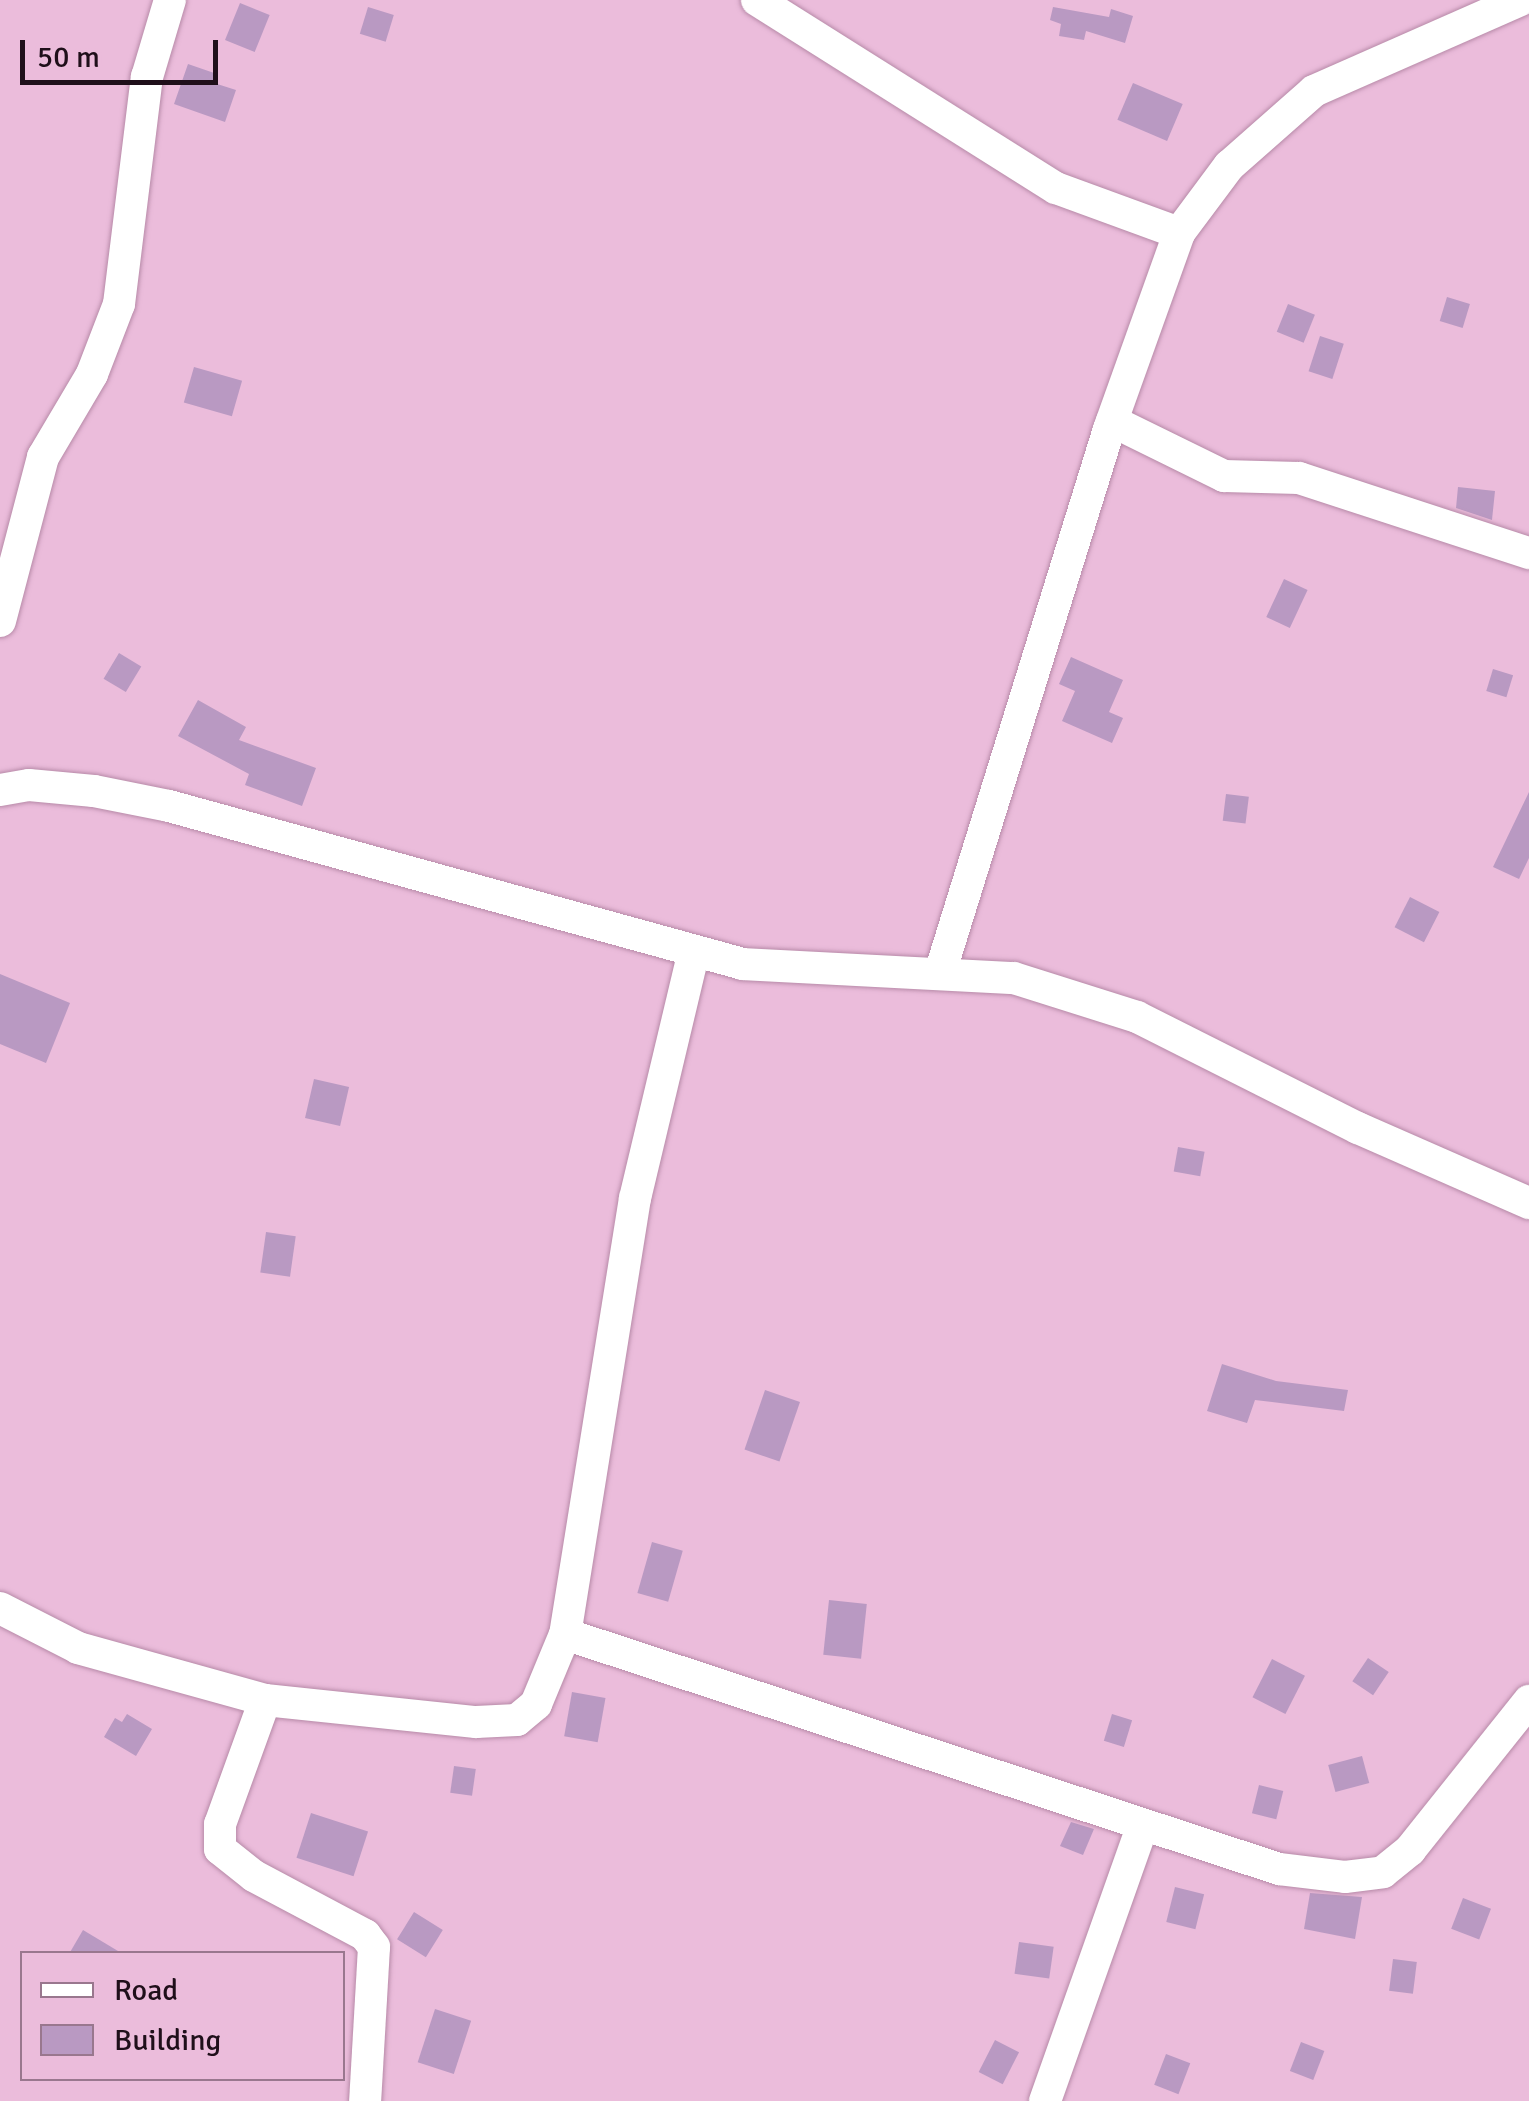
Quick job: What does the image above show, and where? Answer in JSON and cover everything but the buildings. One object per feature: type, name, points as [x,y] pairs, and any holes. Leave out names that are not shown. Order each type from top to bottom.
[{"type":"street","points":[[0,621],[43,457],[92,374],[119,304],[147,77],[170,0]]},
{"type":"street","points":[[757,0],[1056,188],[1179,234]]},
{"type":"street","points":[[940,973],[1112,421],[1179,234],[1229,166],[1314,91],[1520,0]]},
{"type":"street","points":[[1112,421],[1224,476],[1299,478],[1529,553]]},
{"type":"street","points":[[0,762],[14,788],[169,806],[693,954],[743,964],[1014,978],[1137,1018],[1358,1128],[1529,1204]]},
{"type":"street","points":[[0,1608],[78,1648],[265,1700],[516,1720],[543,1692],[565,1634],[635,1198],[693,954]]},
{"type":"street","points":[[565,1634],[1279,1869],[1345,1877],[1382,1872],[1410,1850],[1529,1701]]},
{"type":"street","points":[[265,1700],[220,1824],[220,1849],[254,1876],[364,1935],[374,1948],[365,2101]]},
{"type":"street","points":[[1044,2101],[1143,1825]]}]
